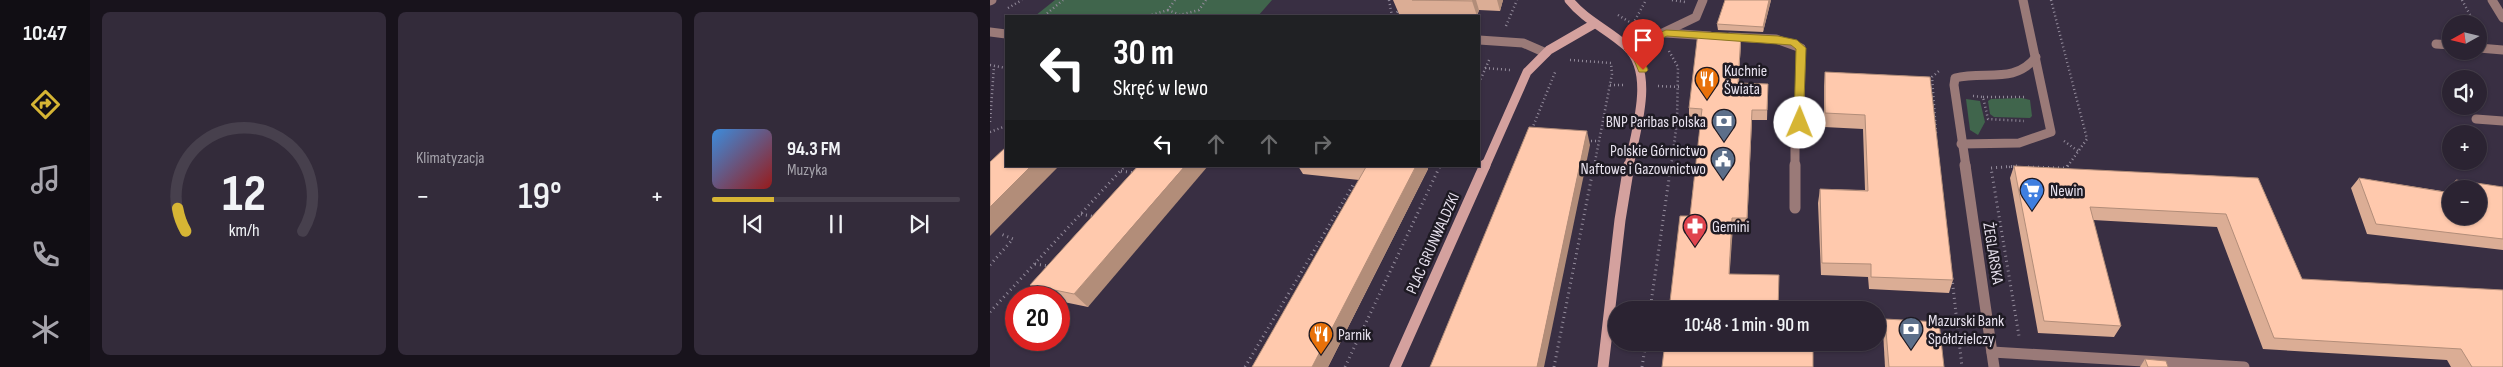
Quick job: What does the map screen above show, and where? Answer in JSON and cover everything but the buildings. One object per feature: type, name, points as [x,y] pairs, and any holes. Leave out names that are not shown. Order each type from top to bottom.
[{"type":"street","points":[[1569,0],[1594,24],[1629,49],[1641,63],[1643,86],[1620,220],[1603,367]]},
{"type":"street","points":[[1629,49],[1666,33],[1696,17],[1703,0]]},
{"type":"street","points":[[1961,144],[2028,142],[2040,139],[2051,132],[2023,0]]},
{"type":"street","points":[[2492,0],[2503,18]]},
{"type":"street","name":"PLAC GRUNWALDZKI","points":[[1395,367],[1519,86],[1534,62],[1594,24]]},
{"type":"street","points":[[990,32],[1005,34]]},
{"type":"street","points":[[1666,33],[1778,39],[1794,42],[1801,48],[1800,123],[1795,141],[1795,208]]},
{"type":"street","points":[[1480,40],[1522,44],[1546,53]]},
{"type":"street","points":[[2436,44],[2442,44]]},
{"type":"street","points":[[2488,49],[2503,50]]},
{"type":"street","name":"ŻEGLARSKA","points":[[1994,367],[1961,144],[1955,95],[1955,78],[1979,73],[2014,73],[2024,70],[2036,57]]},
{"type":"street","points":[[2476,119],[2503,121]]},
{"type":"street","points":[[1992,352],[2244,367]]},
{"type":"path","points":[[1045,15],[1063,0]]},
{"type":"path","points":[[1151,15],[1168,10],[1175,0]]},
{"type":"path","points":[[1168,10],[1174,15],[1186,15],[1199,10],[1206,0]]},
{"type":"path","points":[[1389,0],[1393,15]]},
{"type":"path","points":[[1394,15],[1404,0]]},
{"type":"path","points":[[1633,24],[1646,0]]},
{"type":"path","points":[[2022,353],[1991,168],[2001,166],[2066,168],[2087,139],[2051,0]]},
{"type":"path","points":[[2462,0],[2471,15]]},
{"type":"path","points":[[1554,367],[1610,85],[1611,63],[1605,61],[1567,60]]},
{"type":"path","points":[[992,65],[1005,68]]},
{"type":"path","points":[[990,69],[992,65]]},
{"type":"path","points":[[990,122],[992,65]]},
{"type":"path","points":[[1529,137],[1558,67]]},
{"type":"path","points":[[1937,138],[1932,77],[1937,71],[1946,70]]},
{"type":"path","points":[[1651,301],[1677,122],[1679,87]]},
{"type":"path","points":[[1932,91],[1955,95],[2020,95],[2034,98]]},
{"type":"path","points":[[1982,96],[1988,119],[2036,121],[2078,151]]},
{"type":"path","points":[[990,132],[1005,126]]},
{"type":"path","points":[[1582,140],[1599,141]]},
{"type":"path","points":[[990,312],[1124,167]]},
{"type":"path","points":[[1345,367],[1440,167]]},
{"type":"path","points":[[1121,171],[1139,174]]},
{"type":"path","points":[[1245,367],[1354,185]]},
{"type":"path","points":[[1081,214],[1099,218]]},
{"type":"path","points":[[990,265],[1013,239],[1001,234]]},
{"type":"path","points":[[1035,264],[1057,268]]},
{"type":"path","points":[[1952,272],[1962,367]]},
{"type":"path","points":[[1642,367],[1645,351]]},
{"type":"green space","points":[[1055,0],[1272,0],[1259,15],[1036,15]]},
{"type":"green space","points":[[2022,98],[2030,100],[2032,116],[2030,118],[1994,117],[1990,114],[1988,101],[1991,99]]},
{"type":"green space","points":[[1966,99],[1980,101],[1985,122],[1978,135],[1970,130]]},
{"type":"place","name":"Kuchnie Świata","points":[[1707,100]]},
{"type":"place","name":"BNP Paribas Polska","points":[[1724,142]]},
{"type":"place","name":"Polskie Górnictwo Naftowe i Gazownictwo","points":[[1723,180]]},
{"type":"place","name":"Newin","points":[[2032,211]]},
{"type":"place","name":"Gemini","points":[[1695,247]]},
{"type":"place","name":"Mazurski Bank Spółdzielczy","points":[[1911,350]]},
{"type":"place","name":"Parnik","points":[[1321,355]]},
{"type":"route","points":[[1643,70],[1638,58],[1629,49],[1666,33],[1778,39],[1794,42],[1801,48],[1800,123]]}]
